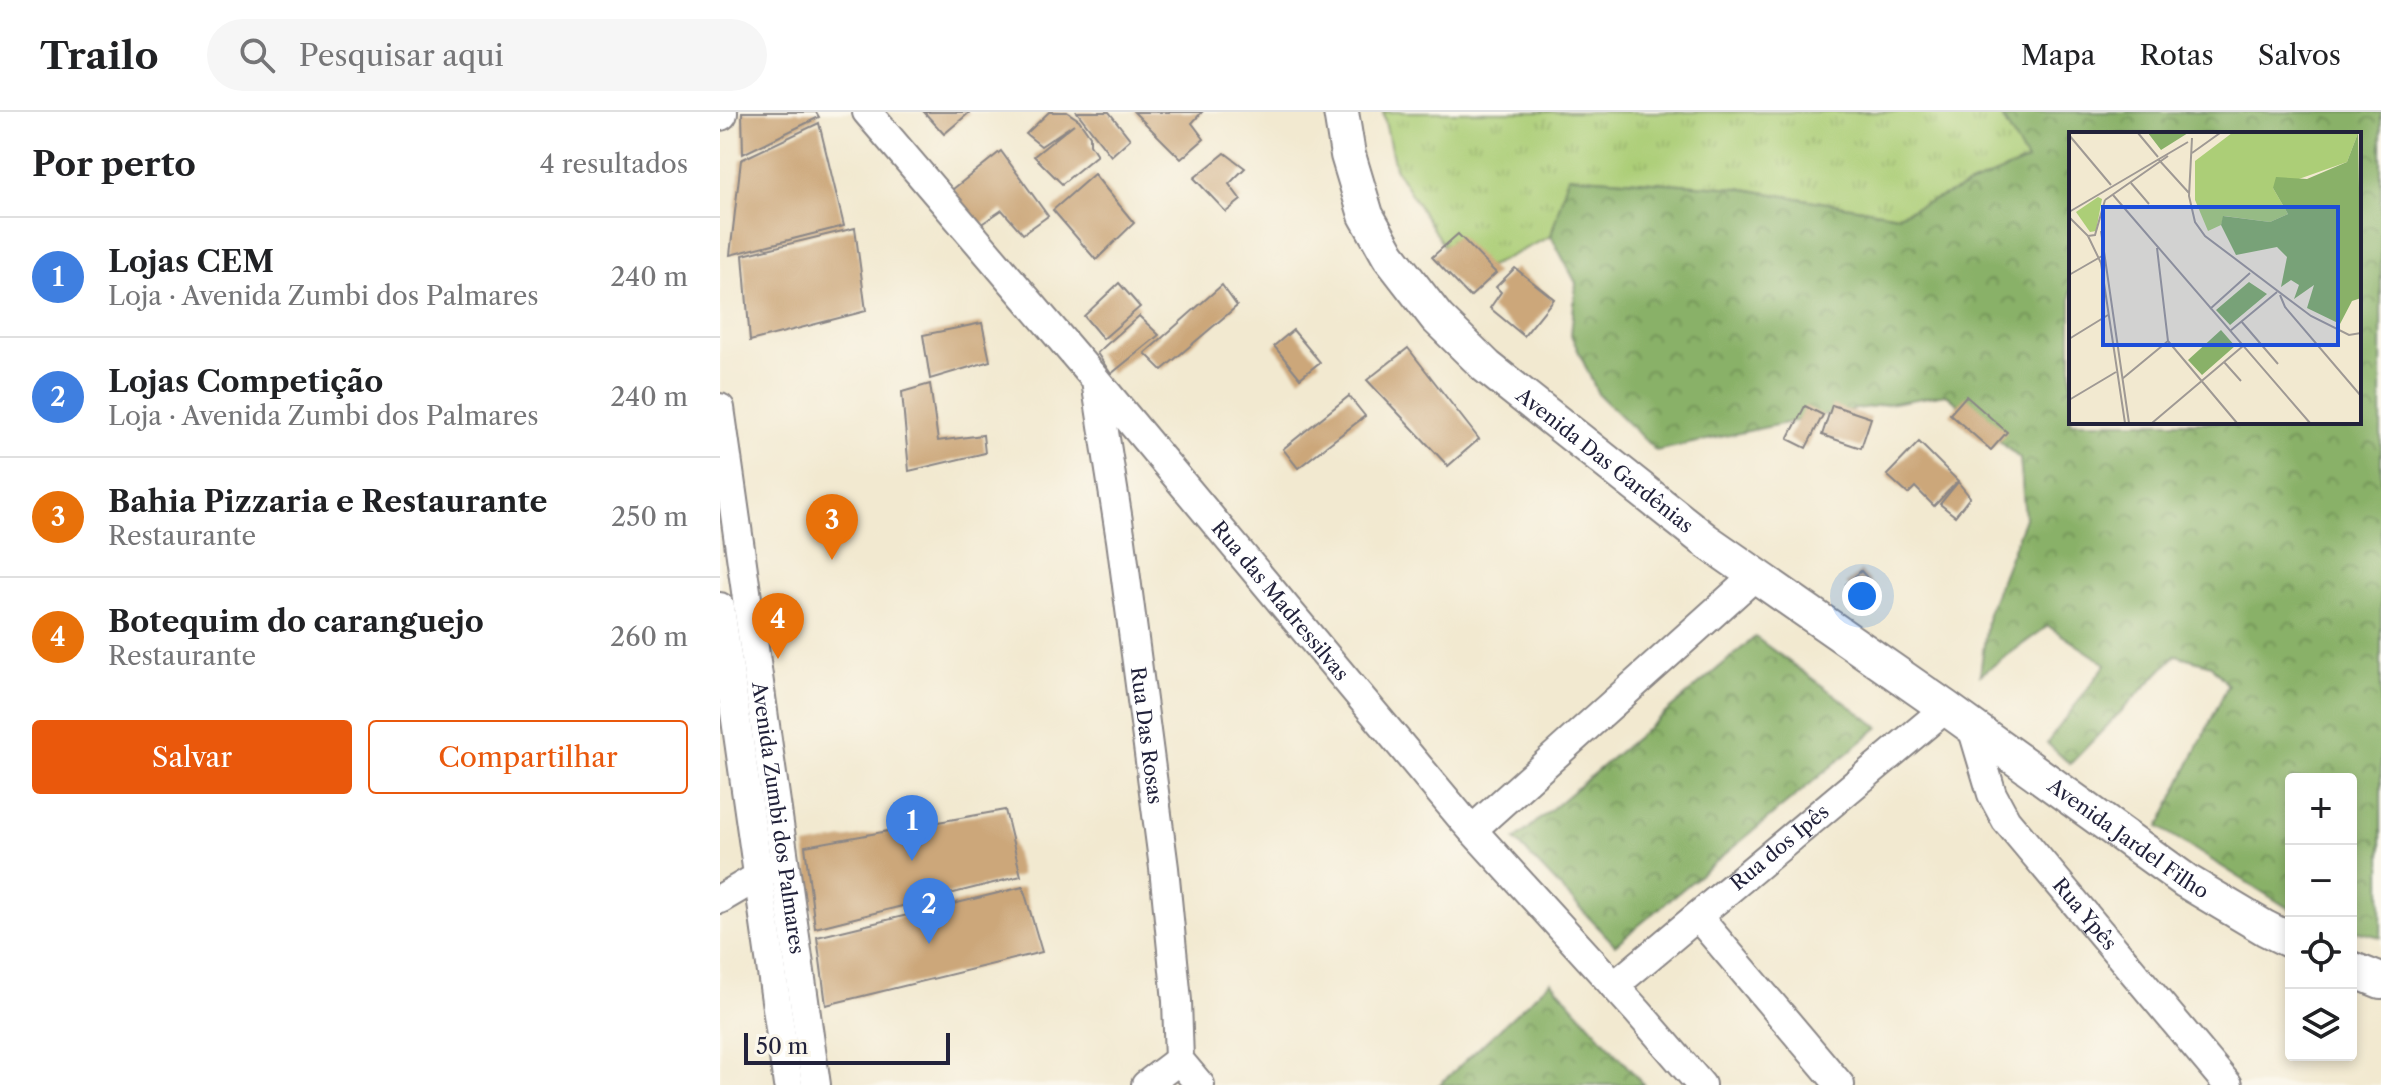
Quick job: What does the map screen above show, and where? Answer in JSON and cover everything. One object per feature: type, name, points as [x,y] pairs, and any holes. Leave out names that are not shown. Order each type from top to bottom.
[{"type":"main road","name":"Avenida Das Gardênias","points":[[1341,112],[1348,155],[1366,215],[1389,256],[1437,318],[1487,367],[1705,540],[1959,717]]},
{"type":"main road","name":"Avenida Jardel Filho","points":[[1959,717],[2186,881],[2285,938]]},
{"type":"main road","points":[[2357,971],[2381,981]]},
{"type":"street","name":"Rua das Madressilvas","points":[[867,112],[1096,380],[1472,830],[1701,1085]]},
{"type":"street","name":"Rua Das Rosas","points":[[1096,380],[1121,540],[1164,868],[1177,1001],[1179,1060]]},
{"type":"street","name":"Avenida Zumbi dos Palmares","points":[[720,408],[723,450],[816,1085]]},
{"type":"street","points":[[1472,830],[1756,575]]},
{"type":"street","points":[[720,607],[788,1085]]},
{"type":"street","name":"Rua dos Ipês","points":[[1614,986],[1698,917],[1959,717]]},
{"type":"street","name":"Rua Ypês","points":[[1959,717],[2006,820],[2228,1085]]},
{"type":"street","points":[[720,899],[783,861]]},
{"type":"street","points":[[1698,917],[1840,1085]]},
{"type":"street","points":[[1146,1085],[1179,1060],[1200,1085]]},
{"type":"green space","points":[[1383,112],[1999,112],[2028,161],[1898,215],[1738,188],[1569,176],[1551,236],[1464,279],[1395,168]]},
{"type":"green space","points":[[1999,112],[2381,112],[2381,937],[2357,931],[2357,773],[2285,773],[2285,906],[2159,827],[2228,685],[2211,665],[2176,655],[2070,764],[2047,743],[2106,664],[2048,626],[1980,675],[1988,613],[2025,518],[2020,459],[1946,394],[1828,414],[1656,451],[1598,394],[1571,335],[1576,283],[1551,236],[1568,176],[1738,188],[1898,215],[2027,161]]},
{"type":"green space","points":[[1755,637],[1879,727],[1615,945],[1515,840]]},
{"type":"green space","points":[[1551,981],[1644,1085],[1439,1085]]},
{"type":"building","points":[[742,112],[816,112],[819,117],[743,154]]},
{"type":"building","points":[[924,112],[970,112],[944,134]]},
{"type":"building","points":[[1049,112],[1067,112],[1079,120],[1090,136],[1090,144],[1097,155],[1062,184],[1034,156],[1074,124],[1041,146],[1026,134]]},
{"type":"building","points":[[1077,112],[1109,112],[1130,139],[1111,156]]},
{"type":"building","points":[[1134,112],[1202,112],[1192,123],[1204,139],[1181,159]]},
{"type":"building","points":[[819,123],[844,226],[730,255],[741,160]]},
{"type":"building","points":[[1001,151],[1048,216],[1023,234],[1002,210],[980,225],[948,193]]},
{"type":"building","points":[[1225,153],[1245,168],[1229,184],[1241,200],[1226,212],[1194,178]]},
{"type":"building","points":[[1094,174],[1134,223],[1096,260],[1053,210]]},
{"type":"building","points":[[855,228],[866,311],[750,341],[743,255]]},
{"type":"building","points":[[1458,234],[1496,273],[1470,297],[1432,257]]},
{"type":"building","points":[[1515,268],[1554,299],[1524,336],[1490,308],[1501,292],[1496,287]]},
{"type":"building","points":[[1119,283],[1140,307],[1103,339],[1084,316]]},
{"type":"building","points":[[1222,285],[1237,306],[1162,370],[1145,353]]},
{"type":"building","points":[[1139,316],[1159,335],[1111,374],[1097,353]]},
{"type":"building","points":[[982,323],[990,361],[930,379],[923,335]]},
{"type":"building","points":[[1293,330],[1320,362],[1300,378],[1274,346]]},
{"type":"building","points":[[1408,348],[1479,439],[1448,466],[1367,380]]},
{"type":"building","points":[[930,384],[938,441],[983,435],[985,453],[909,471],[902,392]]},
{"type":"building","points":[[1349,396],[1365,416],[1298,468],[1283,449]]},
{"type":"building","points":[[1966,396],[2007,432],[1991,450],[1950,414]]},
{"type":"building","points":[[1832,405],[1871,418],[1861,448],[1822,435]]},
{"type":"building","points":[[1805,406],[1823,415],[1806,448],[1788,439]]},
{"type":"building","points":[[1919,442],[1958,481],[1934,506],[1915,487],[1908,494],[1887,475]]},
{"type":"building","points":[[1958,482],[1970,497],[1955,516],[1940,504]]},
{"type":"building","points":[[1861,571],[1878,590],[1865,604],[1846,584]]},
{"type":"building","points":[[1005,810],[1021,876],[815,928],[805,846]]},
{"type":"building","points":[[1023,887],[1042,952],[826,1005],[817,937]]},
{"type":"place","name":"Bahia Pizzaria e Restaurante","points":[[832,560]]},
{"type":"place","name":"Botequim do caranguejo","points":[[778,659]]},
{"type":"place","name":"Lojas CEM","points":[[912,861]]},
{"type":"place","name":"Lojas Competição","points":[[929,944]]}]
